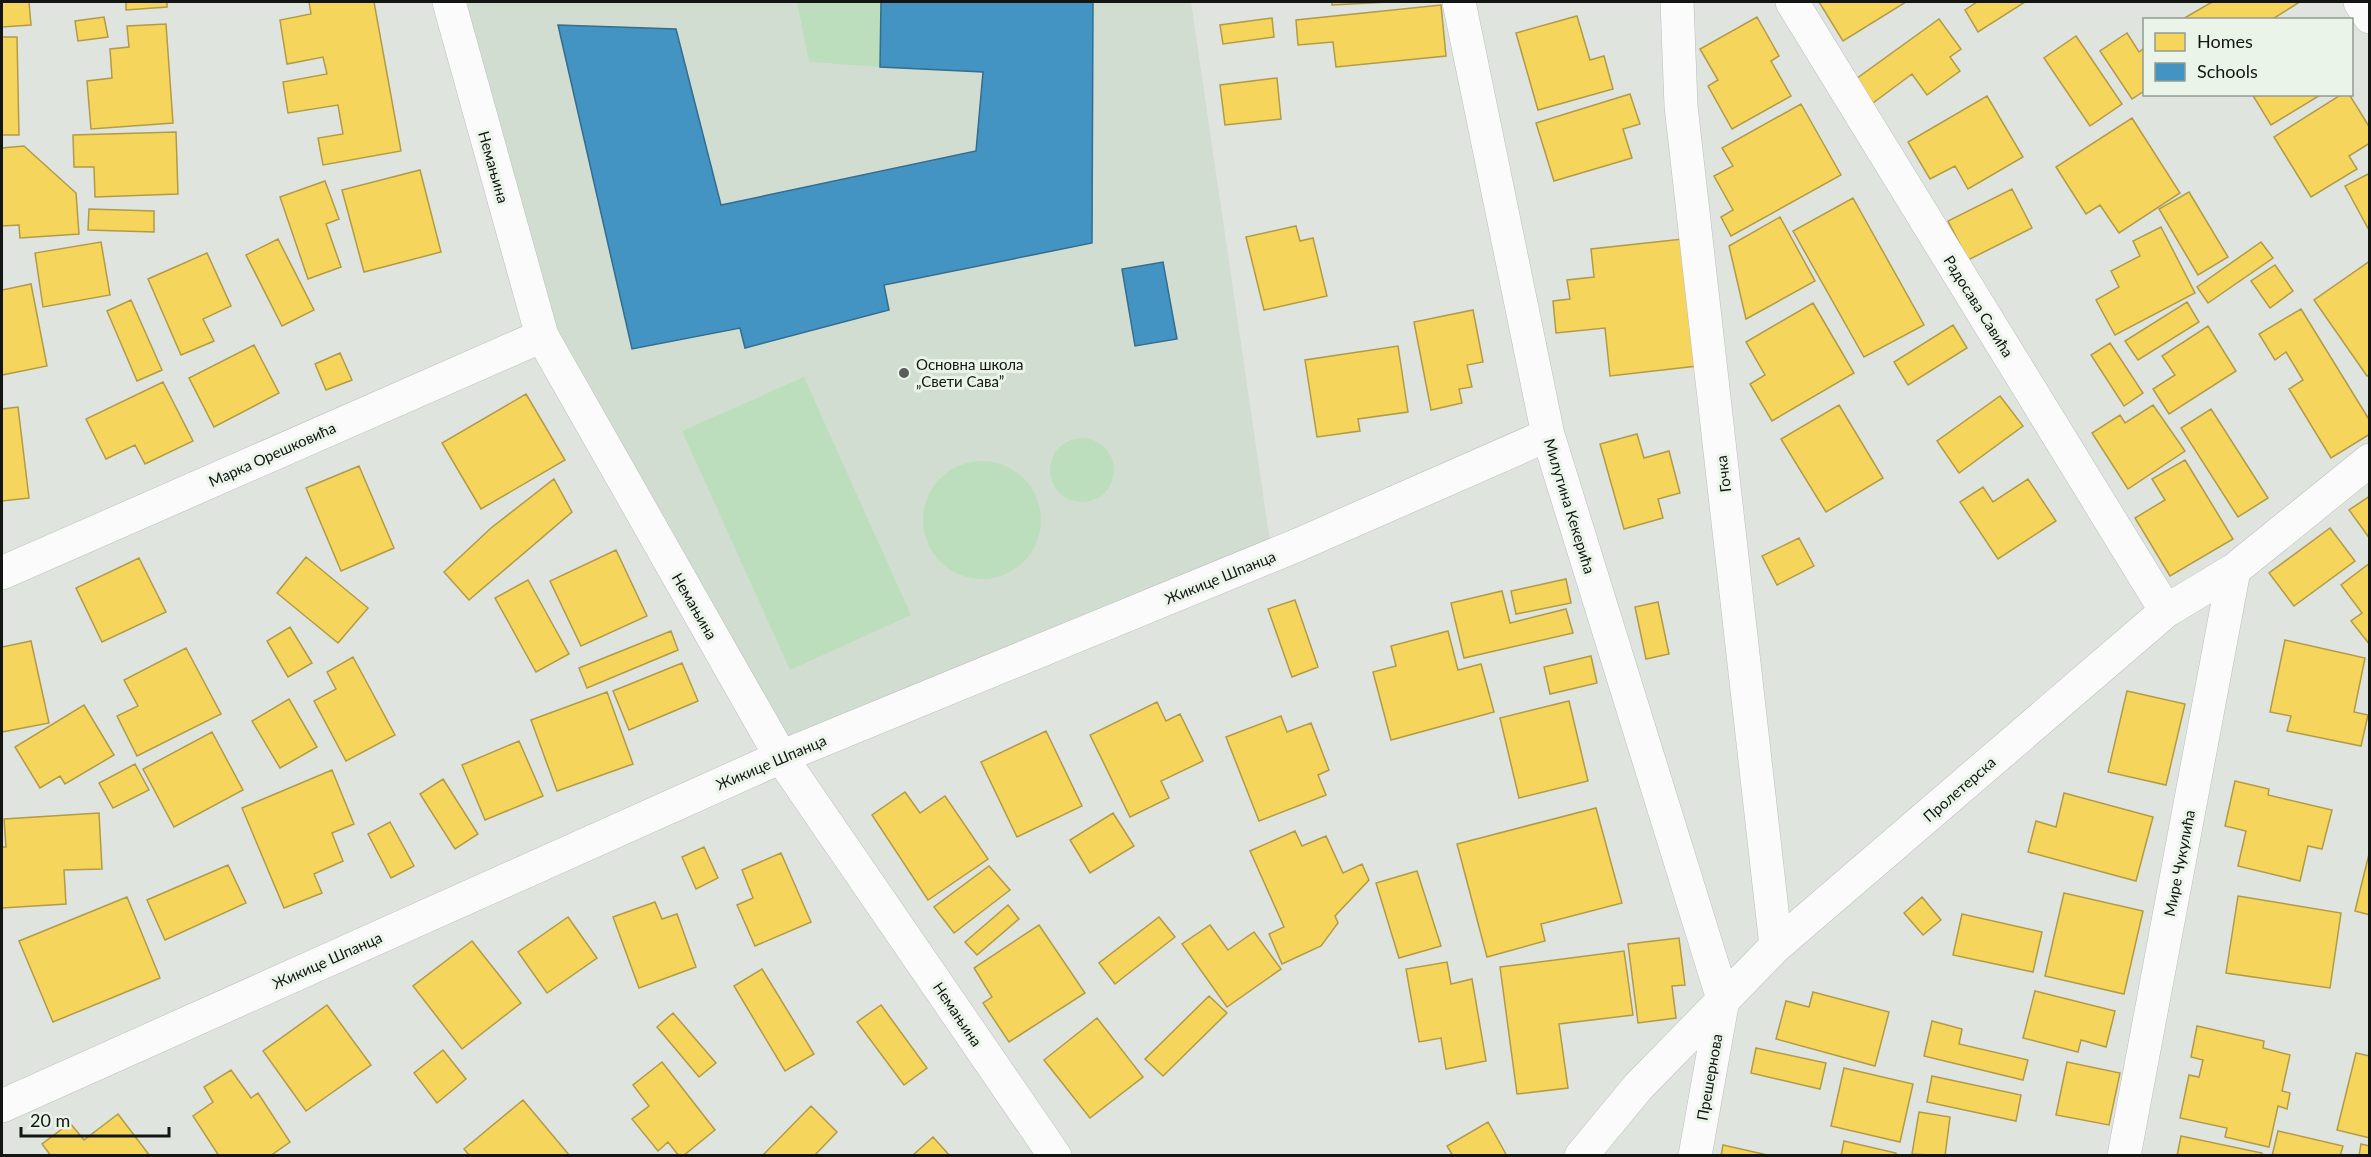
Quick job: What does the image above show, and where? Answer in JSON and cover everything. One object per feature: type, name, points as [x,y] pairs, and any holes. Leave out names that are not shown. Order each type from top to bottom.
[{"type":"street","name":"Немањина","points":[[449,2],[542,336],[781,757],[1055,1155]]},
{"type":"street","name":"Милутина Кекерића","points":[[1459,2],[1548,435],[1723,999]]},
{"type":"street","name":"Гочка","points":[[1677,2],[1681,106],[1776,946]]},
{"type":"street","name":"Радосава Савића","points":[[1792,2],[2166,611]]},
{"type":"street","points":[[2360,2],[2370,17]]},
{"type":"street","name":"Марка Орешковића","points":[[2,573],[542,336]]},
{"type":"street","name":"Жикице Шпанца","points":[[2,1106],[781,757],[1291,548],[1548,435]]},
{"type":"street","name":"Пролетерска","points":[[1581,1155],[1638,1087],[1776,946],[2166,611],[2234,570],[2370,460]]},
{"type":"street","name":"Мире Чукулића","points":[[2124,1155],[2234,570]]},
{"type":"street","name":"Прешернова","points":[[1695,1155],[1723,999]]},
{"type":"shaded area","name":"Основна школа „Свети Сава”","points":[[454,2],[1191,2],[1272,555],[781,757],[542,336]]},
{"type":"green space","points":[[797,2],[881,2],[880,67],[809,62]]},
{"type":"green space","points":[[804,377],[911,615],[790,670],[682,431]]},
{"type":"green space","points":[[1082,438],[1100,444],[1108,452],[1114,470],[1108,488],[1100,496],[1082,502],[1064,496],[1056,488],[1050,470],[1056,452],[1064,444]]},
{"type":"green space","points":[[982,461],[1005,466],[1024,478],[1036,497],[1041,520],[1036,543],[1024,562],[1005,574],[982,579],[959,574],[940,562],[928,543],[923,520],[928,497],[940,478],[959,466]]},
{"type":"building: Homes","points":[[2,2],[29,2],[31,25],[2,27]]},
{"type":"building: Homes","points":[[126,2],[167,2],[167,7],[126,10]]},
{"type":"building: Homes","points":[[309,2],[374,2],[401,151],[323,165],[318,138],[343,134],[338,105],[288,113],[283,82],[327,74],[323,57],[287,64],[280,20],[311,14]]},
{"type":"building: Homes","points":[[1332,2],[1389,2],[1332,5]]},
{"type":"building: Homes","points":[[1819,2],[1906,2],[1843,41]]},
{"type":"building: Homes","points":[[1977,2],[2025,2],[1978,32],[1965,10]]},
{"type":"building: Homes","points":[[2212,2],[2298,3],[2274,18],[2184,18]]},
{"type":"building: Homes","points":[[1441,5],[1446,56],[1336,67],[1333,42],[1298,45],[1296,20]]},
{"type":"building: Homes","points":[[1577,16],[1590,60],[1604,56],[1613,89],[1538,110],[1516,33]]},
{"type":"building: Homes","points":[[104,17],[108,37],[78,41],[75,21]]},
{"type":"building: Homes","points":[[1757,17],[1779,56],[1771,61],[1791,96],[1732,129],[1708,86],[1718,80],[1700,49]]},
{"type":"building: Homes","points":[[1272,18],[1274,37],[1223,44],[1220,25]]},
{"type":"building: Homes","points":[[1939,19],[1961,49],[1950,57],[1960,71],[1927,95],[1912,74],[1873,103],[1856,79]]},
{"type":"building: Homes","points":[[166,24],[173,123],[91,129],[87,81],[112,78],[110,49],[129,47],[127,26]]},
{"type":"building: Homes","points":[[2127,33],[2139,52],[2143,49],[2143,92],[2132,99],[2100,51]]},
{"type":"building: Homes","points":[[2076,36],[2122,104],[2090,126],[2044,58]]},
{"type":"building: Homes","points":[[2,37],[17,37],[19,135],[2,135]]},
{"type":"building: Homes","points":[[1277,78],[1281,119],[1225,125],[1220,85]]},
{"type":"building: Homes","points":[[1630,94],[1640,124],[1623,129],[1632,158],[1554,181],[1536,123]]},
{"type":"building: Homes","points":[[1987,96],[2023,157],[1968,189],[1955,166],[1930,179],[1908,142]]},
{"type":"building: Homes","points":[[2253,96],[2319,96],[2271,125]]},
{"type":"building: Homes","points":[[2339,96],[2350,96],[2370,128],[2370,143],[2349,156],[2357,169],[2311,197],[2274,137]]},
{"type":"building: Homes","points":[[1801,104],[1841,175],[1731,236],[1721,217],[1733,210],[1714,176],[1733,166],[1722,148]]},
{"type":"building: Homes","points":[[2132,118],[2180,193],[2119,233],[2100,205],[2086,214],[2056,167]]},
{"type":"building: Homes","points":[[176,132],[178,194],[95,197],[94,167],[74,167],[73,135]]},
{"type":"building: Homes","points":[[24,146],[76,193],[79,234],[20,238],[19,225],[2,226],[2,148]]},
{"type":"building: Homes","points":[[420,170],[441,252],[364,272],[342,190]]},
{"type":"building: Homes","points":[[2370,173],[2370,232],[2345,186]]},
{"type":"building: Homes","points":[[325,181],[339,219],[326,224],[341,267],[308,279],[280,197]]},
{"type":"building: Homes","points":[[2012,189],[2032,228],[1968,260],[1948,221]]},
{"type":"building: Homes","points":[[2189,192],[2228,257],[2198,275],[2159,209]]},
{"type":"building: Homes","points":[[1853,198],[1924,325],[1864,357],[1793,231]]},
{"type":"building: Homes","points":[[89,209],[154,211],[154,232],[88,230]]},
{"type":"building: Homes","points":[[1780,217],[1815,281],[1746,319],[1729,246]]},
{"type":"building: Homes","points":[[1296,226],[1300,241],[1313,238],[1327,296],[1264,310],[1246,237]]},
{"type":"building: Homes","points":[[2161,227],[2195,293],[2115,335],[2096,300],[2119,287],[2111,271],[2140,256],[2133,241]]},
{"type":"building: Homes","points":[[1692,238],[1706,365],[1610,376],[1605,328],[1556,333],[1553,301],[1570,299],[1567,280],[1594,277],[1591,249]]},
{"type":"building: Homes","points":[[278,239],[314,310],[282,326],[246,255]]},
{"type":"building: Homes","points":[[101,242],[110,295],[43,307],[35,253]]},
{"type":"building: Homes","points":[[2261,242],[2273,258],[2208,303],[2197,287]]},
{"type":"building: Homes","points":[[207,253],[231,306],[203,319],[214,341],[181,355],[148,279]]},
{"type":"building: Homes","points":[[2370,261],[2370,375],[2367,376],[2314,300]]},
{"type":"building: Homes","points":[[2275,265],[2293,291],[2270,308],[2251,281]]},
{"type":"building: Homes","points":[[31,284],[47,366],[2,375],[2,290]]},
{"type":"building: Homes","points":[[131,300],[162,370],[137,381],[107,311]]},
{"type":"building: Homes","points":[[2187,302],[2199,322],[2138,360],[2125,341]]},
{"type":"building: Homes","points":[[1813,303],[1854,373],[1772,421],[1750,384],[1765,375],[1746,342]]},
{"type":"building: Homes","points":[[2301,309],[2370,421],[2370,434],[2331,458],[2289,389],[2303,380],[2286,352],[2275,360],[2259,334]]},
{"type":"building: Homes","points":[[1473,310],[1483,362],[1467,365],[1472,387],[1459,389],[1462,403],[1431,410],[1414,322]]},
{"type":"building: Homes","points":[[1953,325],[1967,348],[1908,385],[1894,362]]},
{"type":"building: Homes","points":[[2208,326],[2236,371],[2169,414],[2153,389],[2175,375],[2162,356]]},
{"type":"building: Homes","points":[[2110,343],[2143,393],[2124,406],[2091,355]]},
{"type":"building: Homes","points":[[254,345],[279,393],[214,427],[189,378]]},
{"type":"building: Homes","points":[[1398,346],[1408,412],[1358,419],[1360,431],[1317,437],[1305,360]]},
{"type":"building: Homes","points":[[340,353],[352,380],[326,390],[315,364]]},
{"type":"building: Homes","points":[[163,382],[193,441],[145,464],[135,445],[106,459],[86,419]]},
{"type":"building: Homes","points":[[526,394],[565,460],[481,509],[442,443]]},
{"type":"building: Homes","points":[[2000,396],[2023,426],[1959,473],[1937,441]]},
{"type":"building: Homes","points":[[1839,405],[1883,478],[1826,512],[1781,439]]},
{"type":"building: Homes","points":[[2153,405],[2185,451],[2128,489],[2092,433],[2120,415],[2125,423]]},
{"type":"building: Homes","points":[[18,407],[29,498],[2,501],[2,409]]},
{"type":"building: Homes","points":[[2211,409],[2268,498],[2238,517],[2181,428]]},
{"type":"building: Homes","points":[[1637,434],[1644,458],[1669,451],[1680,493],[1658,499],[1663,518],[1624,529],[1600,444]]},
{"type":"building: Homes","points":[[2185,460],[2233,539],[2170,576],[2135,518],[2165,500],[2152,479]]},
{"type":"building: Homes","points":[[359,466],[394,548],[341,571],[306,488]]},
{"type":"building: Homes","points":[[554,479],[572,512],[469,600],[444,572],[491,528]]},
{"type":"building: Homes","points":[[2028,479],[2056,521],[1998,559],[1960,502],[1983,487],[1993,502]]},
{"type":"building: Homes","points":[[2370,496],[2370,539],[2349,510]]},
{"type":"building: Homes","points":[[2330,528],[2355,561],[2294,606],[2269,573]]},
{"type":"building: Homes","points":[[1799,538],[1814,566],[1777,585],[1762,556]]},
{"type":"building: Homes","points":[[616,550],[647,616],[581,646],[550,581]]},
{"type":"building: Homes","points":[[306,557],[368,608],[338,643],[277,593]]},
{"type":"building: Homes","points":[[139,558],[166,612],[102,642],[76,588]]},
{"type":"building: Homes","points":[[2370,563],[2370,645],[2351,621],[2362,613],[2341,585]]},
{"type":"building: Homes","points":[[1566,579],[1571,603],[1516,614],[1511,591]]},
{"type":"building: Homes","points":[[528,580],[569,654],[536,672],[495,598]]},
{"type":"building: Homes","points":[[1502,591],[1510,623],[1566,609],[1573,633],[1464,658],[1451,603]]},
{"type":"building: Homes","points":[[1295,600],[1318,667],[1292,677],[1268,609]]},
{"type":"building: Homes","points":[[1658,602],[1669,654],[1646,659],[1635,607]]},
{"type":"building: Homes","points":[[290,627],[312,663],[288,677],[267,641]]},
{"type":"building: Homes","points":[[671,631],[678,650],[587,688],[579,668]]},
{"type":"building: Homes","points":[[1448,631],[1458,670],[1481,664],[1494,712],[1391,740],[1373,672],[1396,666],[1391,646]]},
{"type":"building: Homes","points":[[2285,640],[2365,658],[2354,712],[2368,715],[2361,746],[2287,731],[2291,716],[2270,712]]},
{"type":"building: Homes","points":[[31,641],[49,723],[2,732],[2,647]]},
{"type":"building: Homes","points":[[186,648],[221,714],[137,756],[117,716],[138,706],[124,680]]},
{"type":"building: Homes","points":[[1591,656],[1597,683],[1550,694],[1544,667]]},
{"type":"building: Homes","points":[[353,657],[395,735],[346,761],[314,701],[336,689],[327,672]]},
{"type":"building: Homes","points":[[682,663],[698,701],[629,730],[613,691]]},
{"type":"building: Homes","points":[[2127,691],[2185,704],[2166,785],[2108,772]]},
{"type":"building: Homes","points":[[607,692],[633,764],[557,791],[531,720]]},
{"type":"building: Homes","points":[[289,699],[317,747],[280,768],[252,721]]},
{"type":"building: Homes","points":[[1569,701],[1588,781],[1519,798],[1500,718]]},
{"type":"building: Homes","points":[[1157,702],[1166,721],[1180,714],[1203,761],[1161,781],[1169,798],[1130,817],[1090,735]]},
{"type":"building: Homes","points":[[84,705],[114,755],[65,784],[60,776],[40,788],[15,747]]},
{"type":"building: Homes","points":[[1281,716],[1287,732],[1311,723],[1329,770],[1318,775],[1326,795],[1259,821],[1226,737]]},
{"type":"building: Homes","points":[[1046,731],[1082,806],[1017,837],[981,762]]},
{"type":"building: Homes","points":[[212,732],[243,790],[174,827],[143,769]]},
{"type":"building: Homes","points":[[519,741],[543,796],[485,820],[462,765]]},
{"type":"building: Homes","points":[[135,764],[149,790],[113,808],[99,783]]},
{"type":"building: Homes","points":[[332,770],[354,824],[332,833],[343,861],[314,874],[322,893],[284,908],[242,808]]},
{"type":"building: Homes","points":[[443,779],[478,834],[455,849],[420,794]]},
{"type":"building: Homes","points":[[2235,781],[2269,789],[2268,795],[2332,810],[2322,849],[2308,846],[2300,881],[2238,866],[2246,831],[2225,826]]},
{"type":"building: Homes","points":[[905,792],[920,813],[945,796],[988,859],[928,900],[872,815]]},
{"type":"building: Homes","points":[[2064,793],[2153,817],[2136,881],[2028,852],[2036,821],[2056,827]]},
{"type":"building: Homes","points":[[1596,808],[1622,903],[1541,924],[1545,941],[1487,957],[1457,844]]},
{"type":"building: Homes","points":[[99,813],[102,869],[64,870],[66,904],[2,908],[2,847],[6,847],[4,819]]},
{"type":"building: Homes","points":[[1113,813],[1134,846],[1090,873],[1070,840]]},
{"type":"building: Homes","points":[[390,822],[414,866],[391,878],[368,834]]},
{"type":"building: Homes","points":[[1295,831],[1302,846],[1326,836],[1343,873],[1362,864],[1369,880],[1335,916],[1338,923],[1321,946],[1282,964],[1269,934],[1284,927],[1250,851]]},
{"type":"building: Homes","points":[[704,847],[718,878],[696,889],[682,857]]},
{"type":"building: Homes","points":[[2370,850],[2370,915],[2355,911]]},
{"type":"building: Homes","points":[[781,853],[811,922],[755,946],[737,905],[753,898],[742,870]]},
{"type":"building: Homes","points":[[228,865],[246,903],[165,940],[147,900]]},
{"type":"building: Homes","points":[[989,866],[1010,890],[954,933],[934,907]]},
{"type":"building: Homes","points":[[1417,871],[1441,946],[1399,958],[1376,883]]},
{"type":"building: Homes","points":[[2064,893],[2143,911],[2124,994],[2045,976]]},
{"type":"building: Homes","points":[[2238,896],[2341,913],[2330,988],[2226,973]]},
{"type":"building: Homes","points":[[127,897],[160,978],[53,1022],[19,941]]},
{"type":"building: Homes","points":[[1922,897],[1941,920],[1923,935],[1904,913]]},
{"type":"building: Homes","points":[[655,902],[662,919],[677,914],[696,967],[639,988],[613,917]]},
{"type":"building: Homes","points":[[1008,905],[1019,919],[977,955],[965,942]]},
{"type":"building: Homes","points":[[1962,914],[2042,932],[2033,972],[1953,955]]},
{"type":"building: Homes","points":[[568,917],[597,958],[547,993],[518,952]]},
{"type":"building: Homes","points":[[1159,917],[1175,937],[1115,984],[1099,963]]},
{"type":"building: Homes","points":[[1039,925],[1085,993],[1009,1042],[983,1003],[992,997],[974,968]]},
{"type":"building: Homes","points":[[1210,925],[1228,950],[1254,932],[1281,969],[1227,1007],[1182,944]]},
{"type":"building: Homes","points":[[1679,938],[1685,985],[1672,986],[1676,1018],[1638,1023],[1628,944]]},
{"type":"building: Homes","points":[[472,941],[521,1003],[462,1049],[413,986]]},
{"type":"building: Homes","points":[[1624,951],[1633,1015],[1559,1024],[1568,1088],[1517,1094],[1500,967]]},
{"type":"building: Homes","points":[[1447,962],[1451,984],[1472,979],[1486,1061],[1446,1069],[1441,1038],[1419,1042],[1406,969]]},
{"type":"building: Homes","points":[[762,969],[814,1054],[785,1071],[734,986]]},
{"type":"building: Homes","points":[[2035,991],[2115,1011],[2106,1047],[2081,1040],[2078,1052],[2023,1038]]},
{"type":"building: Homes","points":[[1813,992],[1889,1012],[1875,1066],[1776,1039],[1786,1001],[1809,1007]]},
{"type":"building: Homes","points":[[1209,996],[1227,1013],[1163,1076],[1145,1059]]},
{"type":"building: Homes","points":[[327,1005],[371,1065],[306,1111],[263,1051]]},
{"type":"building: Homes","points":[[881,1005],[927,1068],[904,1085],[857,1022]]},
{"type":"building: Homes","points":[[673,1013],[716,1063],[699,1077],[657,1027]]},
{"type":"building: Homes","points":[[1097,1018],[1143,1077],[1090,1118],[1044,1060]]},
{"type":"building: Homes","points":[[1932,1021],[1962,1029],[1959,1044],[2028,1060],[2023,1080],[1924,1056]]},
{"type":"building: Homes","points":[[2197,1026],[2264,1041],[2263,1048],[2290,1055],[2282,1091],[2290,1093],[2287,1109],[2278,1106],[2269,1147],[2225,1137],[2227,1128],[2180,1118],[2189,1075],[2199,1077],[2203,1060],[2191,1057]]},
{"type":"building: Homes","points":[[1756,1048],[1826,1063],[1820,1089],[1751,1073]]},
{"type":"building: Homes","points":[[443,1050],[466,1079],[437,1103],[414,1073]]},
{"type":"building: Homes","points":[[2356,1053],[2370,1056],[2370,1138],[2337,1130]]},
{"type":"building: Homes","points":[[662,1062],[715,1130],[683,1156],[679,1156],[668,1142],[658,1151],[632,1119],[649,1106],[633,1085]]},
{"type":"building: Homes","points":[[2067,1062],[2120,1073],[2109,1125],[2056,1115]]},
{"type":"building: Homes","points":[[1844,1068],[1913,1084],[1900,1142],[1831,1126]]},
{"type":"building: Homes","points":[[231,1070],[251,1098],[258,1093],[290,1142],[270,1156],[219,1156],[193,1116],[213,1102],[204,1087]]},
{"type":"building: Homes","points":[[1932,1076],[2021,1095],[2016,1121],[1927,1102]]},
{"type":"building: Homes","points":[[523,1100],[570,1156],[470,1156],[464,1149]]},
{"type":"building: Homes","points":[[811,1106],[837,1132],[814,1156],[762,1156]]},
{"type":"building: Homes","points":[[1919,1112],[1950,1117],[1945,1156],[1912,1154]]},
{"type":"building: Homes","points":[[118,1114],[150,1156],[51,1156],[42,1144],[70,1123],[84,1140]]},
{"type":"building: Homes","points":[[1488,1122],[1507,1156],[1453,1156],[1447,1146]]},
{"type":"building: Homes","points":[[2278,1131],[2343,1146],[2340,1156],[2272,1156]]},
{"type":"building: Homes","points":[[2181,1136],[2262,1153],[2262,1156],[2177,1156]]},
{"type":"building: Homes","points":[[933,1137],[950,1156],[912,1156]]},
{"type":"building: Homes","points":[[1844,1141],[1896,1153],[1896,1156],[1841,1156]]},
{"type":"building: Homes","points":[[2361,1144],[2370,1146],[2370,1156],[2359,1156]]},
{"type":"building: Homes","points":[[1723,1145],[1772,1156],[1721,1156]]},
{"type":"building: Schools","points":[[881,2],[1093,2],[1092,243],[884,285],[889,310],[745,348],[740,328],[632,349],[558,25],[676,29],[721,205],[976,151],[983,72],[880,67]]},
{"type":"building: Schools","points":[[1163,262],[1177,339],[1135,346],[1122,269]]},
{"type":"place","name":"Основна школа „Свети Сава”","points":[[904,373]]}]
